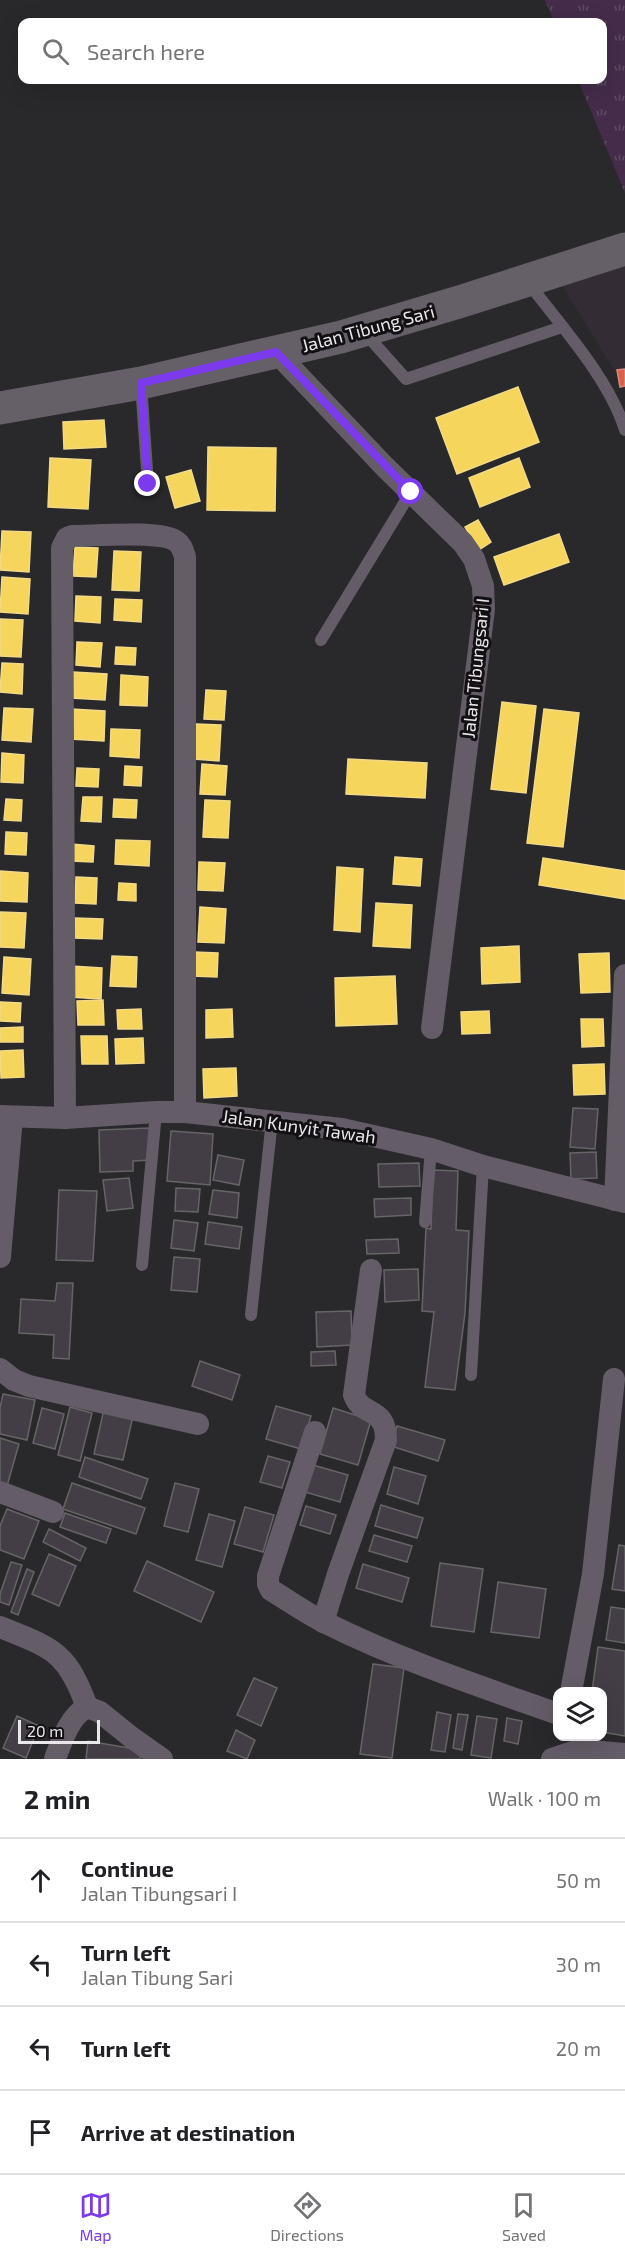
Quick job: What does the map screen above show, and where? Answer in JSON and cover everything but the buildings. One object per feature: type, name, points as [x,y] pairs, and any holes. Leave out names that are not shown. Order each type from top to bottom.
[{"type":"street","name":"Jalan Tibung Sari","points":[[0,408],[141,383],[363,330],[625,249]]},
{"type":"street","name":"Jalan Tibungsari I","points":[[276,352],[463,543],[474,559],[483,586],[484,609],[432,1028]]},
{"type":"street","points":[[65,1118],[62,548],[67,538],[72,536],[158,535],[176,540],[185,557],[185,1112]]},
{"type":"street","points":[[620,1201],[625,975]]},
{"type":"street","name":"Jalan Kunyit Tawah","points":[[6,1116],[65,1118],[185,1112],[342,1129],[431,1149],[483,1166],[620,1201]]},
{"type":"street","points":[[0,1257],[6,1116]]},
{"type":"street","points":[[323,1622],[386,1440],[386,1428],[382,1419],[356,1402],[354,1395],[371,1270]]},
{"type":"street","points":[[1,1371],[29,1386],[198,1424]]},
{"type":"street","points":[[572,1687],[593,1574],[614,1379]]},
{"type":"street","points":[[315,1432],[268,1576],[271,1590],[323,1622],[421,1665],[553,1712]]},
{"type":"street","points":[[0,1492],[53,1512]]},
{"type":"street","points":[[0,1627],[42,1644],[61,1657],[79,1684],[87,1707],[100,1712],[162,1759]]},
{"type":"street","points":[[56,1759],[62,1741],[77,1713],[87,1707]]},
{"type":"street","points":[[558,1753],[579,1750],[625,1754]]},
{"type":"lane","points":[[526,280],[588,361],[620,412],[625,430]]},
{"type":"lane","points":[[363,330],[406,379],[562,327]]},
{"type":"lane","points":[[141,383],[148,484]]},
{"type":"lane","points":[[321,640],[411,492]]},
{"type":"lane","points":[[142,1265],[156,1112]]},
{"type":"lane","points":[[251,1315],[272,1120]]},
{"type":"lane","points":[[425,1222],[431,1149]]},
{"type":"lane","points":[[471,1375],[483,1166]]},
{"type":"shaded area","points":[[625,260],[625,388],[560,282]]},
{"type":"green space","points":[[545,0],[625,0],[625,193],[580,84],[607,84],[607,18],[552,18]]},
{"type":"route","points":[[148,484],[141,383],[276,352],[411,492]]}]
